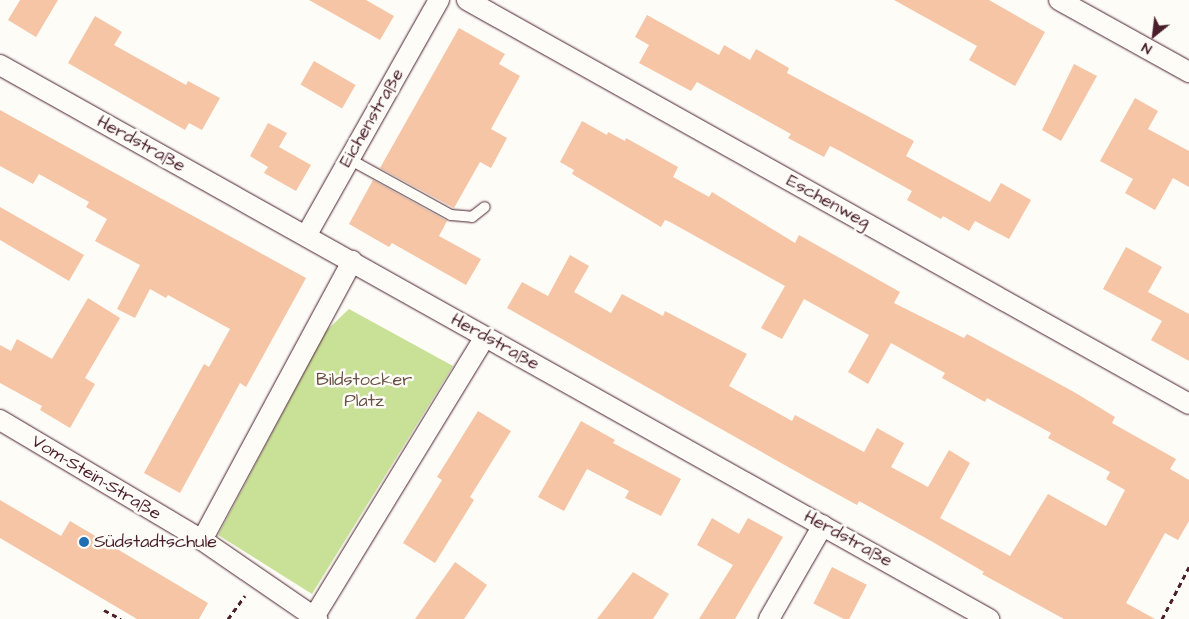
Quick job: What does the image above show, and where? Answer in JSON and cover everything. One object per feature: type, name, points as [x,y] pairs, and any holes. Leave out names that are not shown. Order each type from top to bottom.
[{"type":"street","name":"Eichenstraße","points":[[306,236],[439,0]]},
{"type":"street","name":"Eschenweg","points":[[467,0],[1189,404]]},
{"type":"street","points":[[1059,0],[1189,72]]},
{"type":"street","name":"Herdstraße","points":[[0,65],[990,619]]},
{"type":"street","points":[[202,540],[352,261]]},
{"type":"street","points":[[316,618],[485,338]]},
{"type":"street","name":"Vom-Stein-Straße","points":[[0,420],[202,540],[316,618]]},
{"type":"street","points":[[770,619],[823,525]]},
{"type":"lane","points":[[349,158],[451,215],[472,217],[485,207]]},
{"type":"path","points":[[1162,619],[1189,568]]},
{"type":"path","points":[[104,610],[121,619]]},
{"type":"green space","name":"Bildstocker Platz","points":[[349,309],[453,366],[312,594],[218,535],[326,331]]},
{"type":"building","points":[[20,0],[58,0],[36,37],[8,20]]},
{"type":"building","points":[[309,0],[366,0],[394,16],[380,40]]},
{"type":"building","points":[[894,0],[989,0],[1045,32],[1015,86],[969,60],[977,46]]},
{"type":"building","points":[[647,15],[719,55],[724,45],[750,60],[756,49],[789,68],[787,73],[914,141],[906,156],[990,202],[1001,183],[1031,200],[1009,239],[975,221],[969,231],[943,216],[941,219],[907,200],[912,191],[840,151],[830,146],[824,157],[788,138],[791,134],[697,82],[691,91],[639,63],[649,45],[635,37]]},
{"type":"building","points":[[95,16],[122,32],[114,45],[186,85],[188,81],[220,98],[202,130],[189,123],[185,130],[68,63]]},
{"type":"building","points":[[459,28],[505,54],[499,64],[520,76],[491,129],[507,138],[491,168],[480,162],[454,208],[380,168]]},
{"type":"building","points":[[314,61],[356,85],[342,108],[300,84]]},
{"type":"building","points":[[1074,64],[1097,76],[1061,141],[1042,130]]},
{"type":"building","points":[[1135,98],[1158,111],[1148,129],[1189,151],[1189,187],[1173,178],[1155,210],[1125,193],[1133,179],[1100,161]]},
{"type":"building","points":[[0,110],[306,278],[246,387],[240,383],[180,493],[144,473],[204,364],[209,367],[230,329],[168,295],[166,298],[150,289],[135,318],[117,309],[140,265],[95,241],[107,219],[86,207],[89,202],[39,174],[33,184],[0,166]]},
{"type":"building","points":[[582,121],[607,135],[608,132],[625,141],[626,138],[678,167],[673,177],[709,197],[712,192],[795,243],[799,235],[900,292],[894,303],[964,338],[967,334],[1074,392],[1115,417],[1112,423],[1176,459],[1170,469],[1189,480],[1189,521],[1178,540],[1165,533],[1126,603],[1155,619],[1064,619],[982,574],[984,572],[931,541],[859,501],[857,505],[806,477],[507,308],[522,282],[548,296],[570,255],[589,266],[574,292],[611,313],[622,294],[663,316],[665,311],[747,354],[729,386],[792,421],[795,415],[864,452],[877,428],[904,443],[891,467],[928,487],[949,450],[970,463],[940,518],[1010,556],[1048,494],[1106,526],[1125,490],[1106,479],[1110,472],[1048,438],[1051,433],[987,398],[985,402],[942,378],[945,373],[891,343],[868,384],[848,372],[869,335],[804,299],[782,339],[761,328],[785,286],[670,222],[665,220],[661,227],[572,174],[574,170],[560,162]]},
{"type":"building","points":[[268,123],[287,133],[279,147],[311,165],[296,191],[264,173],[268,167],[250,156]]},
{"type":"building","points":[[373,180],[447,221],[439,236],[481,259],[466,285],[392,243],[389,247],[349,224]]},
{"type":"building","points":[[0,207],[84,255],[69,281],[0,240]]},
{"type":"building","points":[[1126,247],[1162,267],[1148,292],[1189,314],[1189,361],[1151,340],[1162,321],[1103,289]]},
{"type":"building","points":[[88,298],[120,318],[85,378],[95,384],[70,428],[40,410],[42,406],[0,383],[0,345],[11,351],[17,339],[52,359]]},
{"type":"building","points":[[478,411],[511,431],[470,497],[474,500],[435,563],[403,543],[442,480],[437,477]]},
{"type":"building","points":[[581,421],[615,440],[613,443],[681,479],[661,516],[625,498],[629,491],[587,469],[564,511],[538,497]]},
{"type":"building","points":[[0,500],[61,536],[70,521],[208,603],[199,619],[137,619],[0,538]]},
{"type":"building","points":[[712,518],[739,534],[748,518],[783,537],[735,619],[699,619],[733,565],[697,545]]},
{"type":"building","points":[[455,562],[487,585],[464,619],[415,619]]},
{"type":"building","points":[[832,567],[867,585],[849,619],[844,619],[813,604]]},
{"type":"building","points":[[633,572],[669,594],[653,619],[597,619]]},
{"type":"place","name":"Südstadtschule","points":[[84,542]]}]
